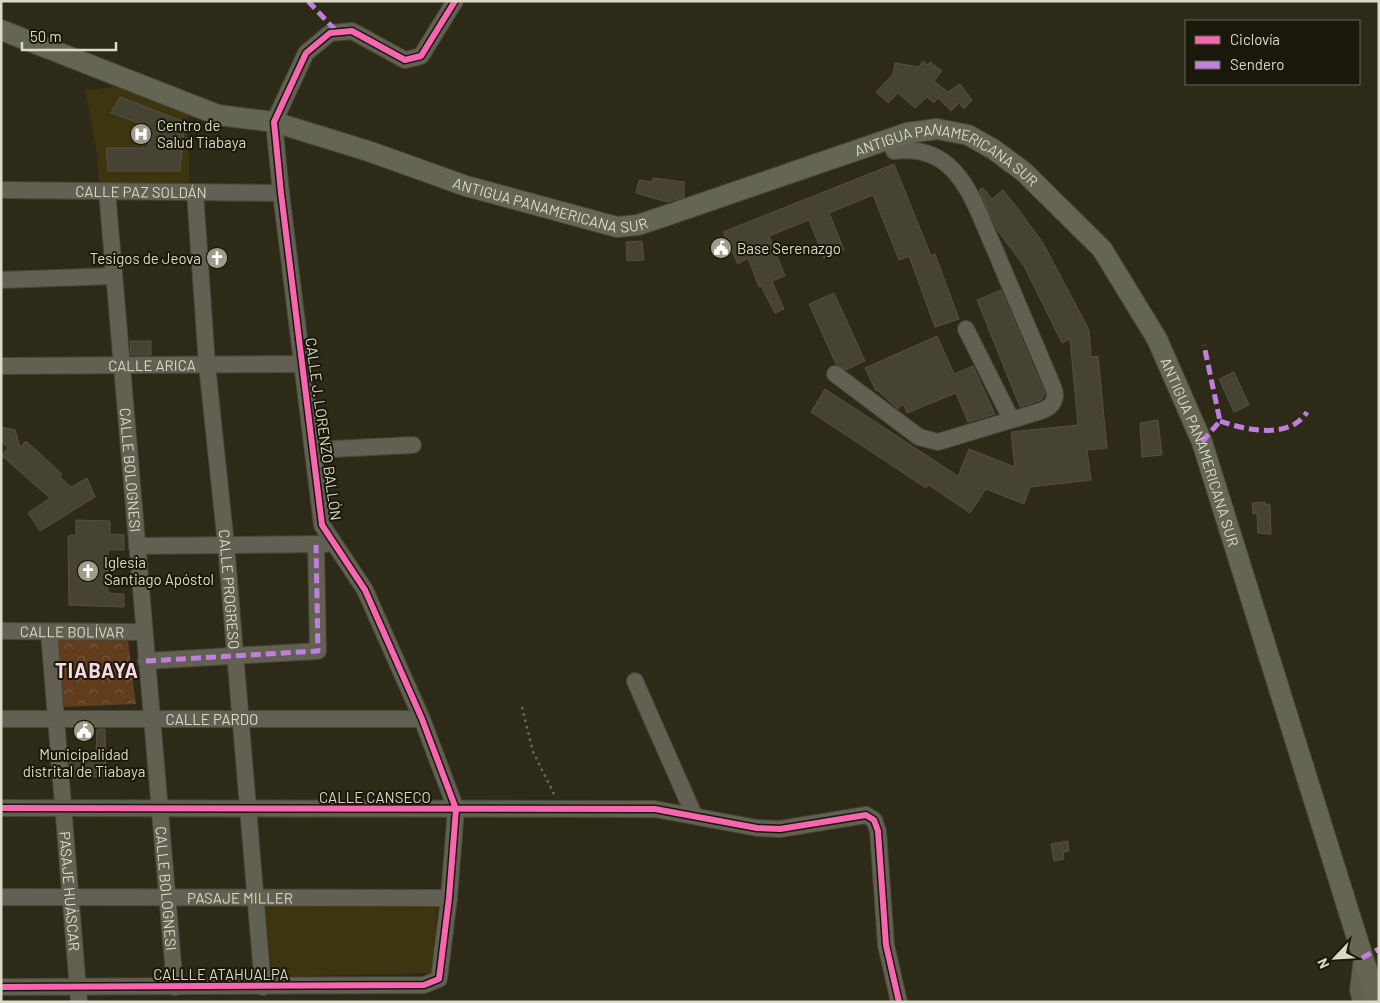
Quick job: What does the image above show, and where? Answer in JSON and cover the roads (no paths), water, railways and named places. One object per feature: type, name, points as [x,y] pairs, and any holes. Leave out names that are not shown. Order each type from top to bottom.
[{"type":"main road","name":"ANTIGUA PANAMERICANA SUR","points":[[1,30],[218,115],[274,122],[368,151],[466,186],[617,227],[638,225],[880,140],[907,133],[937,129],[968,135],[993,149],[1024,172],[1102,249],[1156,339],[1202,442],[1377,1002]]},
{"type":"street","points":[[274,122],[306,54],[330,33],[352,31],[405,60],[421,56],[455,1]]},
{"type":"street","name":"CALLE J. LORENZO BALLÓN","points":[[274,122],[280,193],[322,525],[365,590],[422,719],[456,810],[449,898],[439,979]]},
{"type":"street","points":[[835,374],[919,437],[932,442],[938,442],[1046,409],[1054,401],[1055,391],[978,212],[960,178],[945,162],[936,157],[915,150],[894,151]]},
{"type":"street","name":"CALLE PAZ SOLDÁN","points":[[1,190],[280,193]]},
{"type":"street","name":"CALLE BOLOGNESI","points":[[107,191],[175,987]]},
{"type":"street","name":"CALLE PROGRESO","points":[[195,192],[207,365],[226,545],[263,987]]},
{"type":"street","points":[[1,280],[114,276]]},
{"type":"street","points":[[966,329],[1011,419]]},
{"type":"street","name":"CALLE ARICA","points":[[1,366],[303,364]]},
{"type":"street","points":[[313,450],[413,445]]},
{"type":"street","points":[[137,546],[335,544]]},
{"type":"street","points":[[146,661],[318,651],[316,545]]},
{"type":"street","name":"CALLE BOLÍVAR","points":[[1,631],[144,632]]},
{"type":"street","name":"PASAJE HUÁSCAR","points":[[49,632],[79,994]]},
{"type":"street","points":[[635,681],[694,815]]},
{"type":"street","name":"CALLE PARDO","points":[[1,719],[422,719]]},
{"type":"street","name":"CALLE CANSECO","points":[[1,808],[656,809],[757,828],[780,829],[866,815],[874,820],[878,831],[886,945],[899,1002]]},
{"type":"street","name":"PASAJE MILLER","points":[[1,897],[449,898]]},
{"type":"street","points":[[1360,1002],[1358,990],[1362,958]]},
{"type":"street","name":"CALLLE ATAHUALPA","points":[[1,987],[79,994],[175,987],[424,985],[439,979]]},
{"type":"place","name":"Centro de Salud Tiabaya","points":[[141,134]]},
{"type":"place","name":"Base Serenazgo","points":[[721,248]]},
{"type":"place","name":"Tesigos de Jeova","points":[[217,258]]},
{"type":"place","name":"Iglesia Santiago Apóstol","points":[[88,571]]},
{"type":"place","name":"Municipalidad distrital de Tiabaya","points":[[84,731]]},
{"type":"district","name":"TIABAYA","points":[[97,670]]}]
